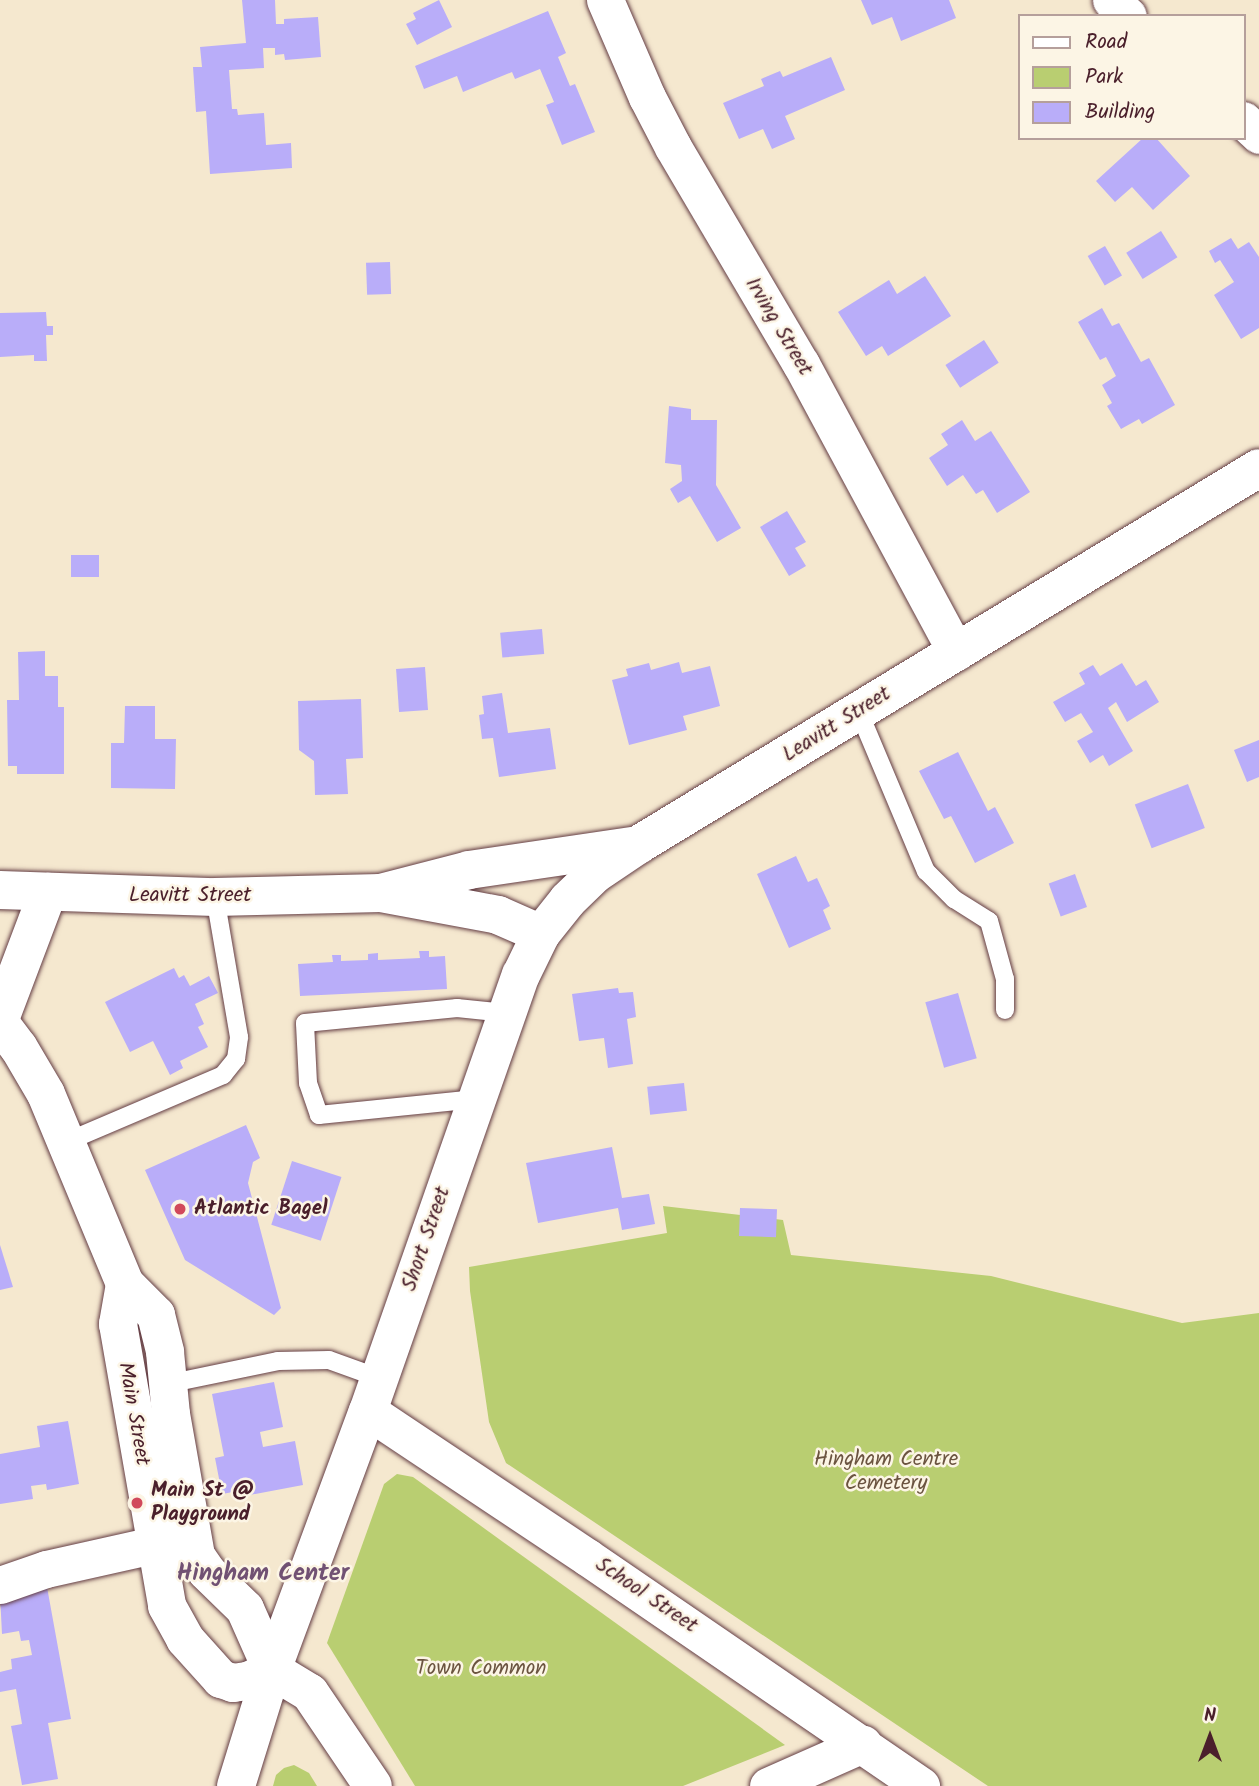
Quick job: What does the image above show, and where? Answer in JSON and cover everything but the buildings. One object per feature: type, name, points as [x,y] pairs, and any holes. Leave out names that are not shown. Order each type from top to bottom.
[{"type":"main road","name":"Leavitt Street","points":[[381,893],[469,870],[638,845],[1259,468]]},
{"type":"main road","name":"Short Street","points":[[272,1670],[373,1394],[506,1013],[541,934],[568,900],[595,874],[638,845]]},
{"type":"main road","name":"Leavitt Street","points":[[0,890],[215,897],[381,893],[498,915],[541,934]]},
{"type":"main road","points":[[0,1021],[48,892]]},
{"type":"main road","name":"Main Street","points":[[0,1021],[46,1094],[125,1284],[156,1315],[165,1352],[167,1384],[184,1475],[173,1541],[166,1606],[185,1639],[221,1679],[233,1683],[248,1681],[272,1670],[245,1609],[207,1572],[196,1556],[173,1541],[128,1390],[118,1324],[125,1284]]},
{"type":"main road","points":[[128,1390],[167,1384]]},
{"type":"main road","points":[[236,1786],[272,1670],[310,1693],[373,1786]]},
{"type":"street","name":"Irving Street","points":[[604,0],[673,148],[801,364],[956,652]]},
{"type":"street","points":[[1111,0],[1126,14]]},
{"type":"street","points":[[1245,122],[1259,135]]},
{"type":"street","name":"School Street","points":[[373,1394],[921,1786]]},
{"type":"street","points":[[0,1585],[46,1569],[173,1541]]},
{"type":"street","points":[[768,1786],[863,1744]]},
{"type":"lane","points":[[859,712],[926,871],[954,899],[989,921],[1005,979],[1005,1010]]},
{"type":"lane","points":[[66,1142],[223,1075],[236,1059],[239,1037],[215,897]]},
{"type":"lane","points":[[476,1099],[319,1115],[309,1083],[304,1023],[457,1008],[506,1013]]},
{"type":"lane","points":[[167,1384],[278,1362],[329,1360],[373,1394]]},
{"type":"green space","name":"Hingham Centre Cemetery","points":[[663,1206],[783,1220],[791,1255],[991,1276],[1182,1323],[1259,1313],[1259,1786],[988,1786],[506,1463],[489,1422],[469,1267],[667,1233]]},
{"type":"green space","name":"Town Common","points":[[397,1474],[413,1477],[785,1745],[683,1786],[415,1786],[327,1643],[384,1484]]},
{"type":"green space","points":[[294,1765],[309,1773],[317,1786],[273,1786],[276,1775],[284,1768]]},
{"type":"place","name":"Atlantic Bagel","points":[[180,1209]]},
{"type":"place","name":"Main St @ Playground","points":[[137,1503]]},
{"type":"district","name":"Hingham Center","points":[[263,1574]]}]
